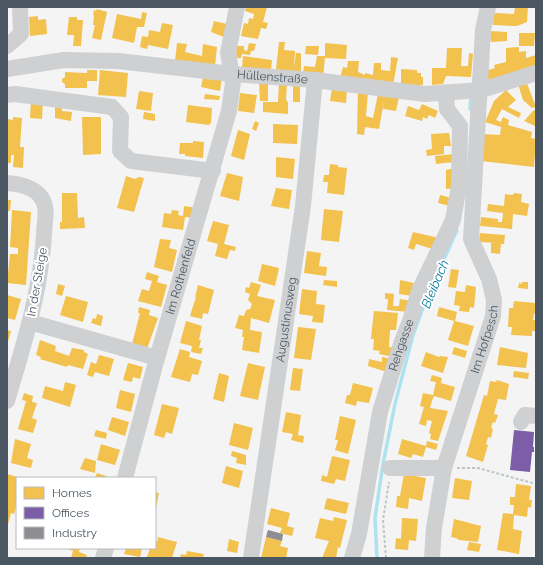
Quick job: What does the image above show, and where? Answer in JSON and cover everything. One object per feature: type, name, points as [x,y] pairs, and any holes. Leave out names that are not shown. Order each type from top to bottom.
[{"type":"street","points":[[7,46],[21,34],[20,7]]},
{"type":"street","name":"Im Rothenfeld","points":[[125,477],[157,358],[230,111],[232,74],[228,53],[237,7]]},
{"type":"street","name":"Im Hofpesch","points":[[432,558],[434,528],[444,468],[492,316],[494,300],[489,279],[471,239],[475,91],[483,30],[488,7]]},
{"type":"street","name":"Hüllenstraße","points":[[7,69],[64,60],[118,61],[232,74],[315,80],[425,94],[446,94],[475,91],[536,73]]},
{"type":"street","name":"Augustinusweg","points":[[251,558],[303,206],[315,80]]},
{"type":"street","points":[[7,95],[15,94],[69,100],[112,107],[121,117],[120,151],[131,161],[213,170]]},
{"type":"street","name":"Rehgasse","points":[[352,558],[359,534],[380,412],[400,344],[411,318],[419,291],[453,220],[459,186],[460,126],[447,109],[446,94]]},
{"type":"street","name":"In der Steige","points":[[7,183],[18,184],[35,190],[46,206],[43,254],[30,322],[157,358]]},
{"type":"street","points":[[7,401],[30,322]]},
{"type":"street","points":[[390,468],[444,468]]},
{"type":"path","points":[[386,558],[383,520],[390,468]]},
{"type":"path","points":[[444,468],[478,468],[536,484]]},
{"type":"building: Homes","points":[[246,7],[267,7],[263,22],[268,23],[266,29],[261,28],[258,39],[241,36],[244,23],[248,24],[249,18],[253,19],[254,14],[245,11]]},
{"type":"building: Homes","points":[[515,7],[528,7],[527,22],[517,26],[493,25],[494,13],[514,14]]},
{"type":"building: Homes","points":[[97,9],[107,12],[101,40],[92,38],[95,25],[93,25],[93,15],[94,10],[96,11]]},
{"type":"building: Homes","points":[[142,12],[147,13],[144,27],[137,27],[134,43],[112,38],[117,14],[141,19]]},
{"type":"building: Homes","points":[[38,16],[38,20],[46,19],[47,34],[30,36],[29,17]]},
{"type":"building: Homes","points":[[69,17],[77,17],[77,20],[83,20],[81,46],[73,46],[74,35],[67,35]]},
{"type":"building: Homes","points":[[214,21],[227,24],[224,37],[211,32]]},
{"type":"building: Homes","points":[[162,23],[173,25],[168,49],[148,45],[147,49],[140,47],[142,36],[148,37],[149,30],[160,32]]},
{"type":"building: Homes","points":[[490,31],[507,32],[507,41],[491,42]]},
{"type":"building: Homes","points":[[519,33],[535,33],[534,46],[519,46]]},
{"type":"building: Homes","points":[[279,42],[285,42],[284,50],[295,51],[294,69],[296,53],[301,53],[301,75],[276,69]]},
{"type":"building: Homes","points":[[177,43],[187,44],[185,52],[202,56],[203,44],[217,47],[215,66],[175,61]]},
{"type":"building: Homes","points":[[249,43],[256,44],[254,51],[251,51],[250,55],[242,54],[241,58],[237,58],[235,46],[244,46],[244,50],[247,51]]},
{"type":"building: Homes","points":[[325,43],[347,45],[346,59],[325,58],[323,77],[303,75],[304,66],[315,67],[317,56],[325,56]]},
{"type":"building: Homes","points":[[306,46],[319,46],[318,55],[305,54]]},
{"type":"building: Homes","points":[[519,47],[519,52],[526,51],[526,58],[536,55],[536,68],[488,81],[485,71],[495,68],[494,65],[506,62],[506,48]]},
{"type":"building: Homes","points":[[447,48],[462,48],[461,66],[468,66],[469,53],[473,54],[471,77],[446,76],[443,84],[432,85],[432,68],[446,68]]},
{"type":"building: Homes","points":[[243,56],[272,60],[271,71],[242,68]]},
{"type":"building: Homes","points":[[391,57],[398,58],[393,85],[340,78],[343,67],[347,68],[348,61],[359,61],[358,72],[365,75],[365,73],[373,75],[374,63],[381,63],[381,70],[390,71]]},
{"type":"building: Homes","points":[[401,69],[417,70],[417,73],[421,73],[421,77],[423,77],[423,85],[401,85]]},
{"type":"building: Homes","points":[[87,70],[97,70],[97,81],[87,81],[87,88],[65,88],[65,84],[62,82],[62,79],[65,77],[65,72],[87,73]]},
{"type":"building: Homes","points":[[100,70],[128,73],[126,97],[98,95]]},
{"type":"building: Homes","points":[[203,78],[222,78],[220,91],[201,87]]},
{"type":"building: Homes","points":[[259,81],[268,81],[268,101],[260,101]]},
{"type":"building: Homes","points":[[526,81],[536,107],[532,108],[523,100],[518,84]]},
{"type":"building: Homes","points":[[279,82],[287,83],[286,100],[288,102],[288,114],[263,112],[263,102],[278,102]]},
{"type":"building: Homes","points":[[293,85],[300,85],[300,102],[293,102]]},
{"type":"building: Homes","points":[[332,88],[347,90],[346,103],[330,101]]},
{"type":"building: Homes","points":[[506,90],[516,100],[508,107],[521,113],[519,118],[502,109],[496,120],[501,122],[503,117],[509,120],[508,125],[532,132],[531,138],[536,139],[534,167],[481,161],[482,134],[500,135],[501,127],[485,122],[494,101]]},
{"type":"building: Homes","points":[[139,91],[153,93],[151,111],[136,109]]},
{"type":"building: Homes","points":[[358,91],[368,92],[366,116],[373,118],[378,94],[399,97],[396,111],[383,109],[384,101],[379,129],[365,127],[364,135],[357,134]]},
{"type":"building: Homes","points":[[240,93],[257,95],[254,113],[238,111]]},
{"type":"building: Homes","points":[[205,94],[220,96],[219,100],[204,99]]},
{"type":"building: Homes","points":[[31,101],[43,102],[42,119],[30,118]]},
{"type":"building: Homes","points":[[422,104],[438,111],[435,118],[429,115],[427,119],[423,117],[422,121],[405,116],[408,106],[419,110]]},
{"type":"building: Homes","points":[[188,105],[212,108],[211,123],[209,125],[186,122]]},
{"type":"building: Homes","points":[[55,106],[62,107],[62,111],[72,112],[71,121],[55,118]]},
{"type":"building: Homes","points":[[534,110],[536,112],[535,126],[524,121]]},
{"type":"building: Homes","points":[[144,112],[155,114],[155,121],[143,119]]},
{"type":"building: Homes","points":[[13,117],[22,118],[20,147],[24,147],[23,168],[13,167],[14,155],[11,155],[11,163],[7,163],[7,119],[13,120]]},
{"type":"building: Homes","points":[[82,117],[101,117],[101,154],[83,155]]},
{"type":"building: Homes","points":[[255,121],[259,123],[256,131],[252,129]]},
{"type":"building: Homes","points":[[273,124],[298,125],[297,144],[273,143]]},
{"type":"building: Homes","points":[[238,130],[250,134],[244,160],[231,156]]},
{"type":"building: Homes","points":[[449,133],[451,146],[444,146],[444,154],[427,156],[426,150],[432,149],[431,134]]},
{"type":"building: Homes","points":[[193,141],[204,142],[203,158],[179,154],[180,143],[193,143]]},
{"type":"building: Homes","points":[[454,154],[454,162],[436,164],[435,156]]},
{"type":"building: Homes","points":[[276,157],[295,159],[293,179],[276,177]]},
{"type":"building: Homes","points":[[330,164],[347,168],[344,195],[327,193],[328,182],[323,182],[324,175],[329,175]]},
{"type":"building: Homes","points":[[455,168],[454,188],[446,189],[446,170]]},
{"type":"building: Homes","points":[[227,173],[243,177],[239,201],[220,196]]},
{"type":"building: Homes","points":[[126,176],[135,179],[139,177],[144,178],[134,212],[117,208]]},
{"type":"building: Homes","points":[[276,188],[292,190],[289,209],[271,206]]},
{"type":"building: Homes","points":[[62,193],[77,193],[78,218],[84,217],[85,228],[60,229],[60,222],[62,222]]},
{"type":"building: Homes","points":[[514,193],[522,194],[521,202],[529,204],[527,216],[513,214],[512,229],[480,226],[481,217],[498,219],[498,222],[502,222],[503,213],[487,211],[488,204],[504,206],[505,194],[513,195]]},
{"type":"building: Homes","points":[[440,195],[452,198],[450,206],[438,203]]},
{"type":"building: Homes","points":[[7,200],[11,200],[10,211],[7,211]]},
{"type":"building: Homes","points":[[184,206],[197,208],[195,218],[185,217],[183,230],[162,227],[164,213],[171,214],[172,210],[179,211],[178,215],[183,216]]},
{"type":"building: Homes","points":[[324,209],[343,211],[339,242],[321,240]]},
{"type":"building: Homes","points":[[12,210],[31,212],[26,285],[7,283],[10,254],[18,254],[18,248],[10,247]]},
{"type":"building: Homes","points":[[213,221],[229,225],[224,244],[236,247],[235,251],[230,250],[227,259],[215,256],[218,244],[207,241]]},
{"type":"building: Homes","points":[[413,232],[439,238],[436,250],[416,244],[414,250],[408,248]]},
{"type":"building: Homes","points":[[480,233],[505,235],[504,244],[501,244],[500,254],[491,253],[491,243],[497,243],[479,242]]},
{"type":"building: Homes","points":[[160,239],[171,240],[169,248],[177,250],[172,272],[154,267]]},
{"type":"building: Homes","points":[[307,251],[321,253],[319,266],[327,267],[326,276],[304,273]]},
{"type":"building: Homes","points":[[262,264],[279,268],[275,286],[258,281]]},
{"type":"building: Homes","points":[[451,269],[459,270],[456,288],[448,287]]},
{"type":"building: Homes","points":[[147,272],[159,276],[157,282],[167,285],[161,307],[138,301],[142,289],[149,291],[152,281],[145,279]]},
{"type":"building: Homes","points":[[324,280],[337,281],[337,287],[323,285]]},
{"type":"building: Homes","points":[[400,280],[414,283],[412,296],[399,294]]},
{"type":"building: Homes","points":[[251,282],[261,285],[257,296],[275,300],[269,323],[251,318],[250,330],[262,332],[259,353],[242,350],[244,337],[242,337],[243,330],[235,328],[239,315],[244,316],[246,310],[250,309],[252,304],[248,300],[250,294],[245,292],[246,287],[249,288]]},
{"type":"building: Homes","points":[[522,282],[528,282],[528,289],[518,288],[519,283],[522,284]]},
{"type":"building: Homes","points":[[58,284],[65,286],[62,296],[56,294]]},
{"type":"building: Homes","points":[[198,285],[214,290],[208,314],[203,313],[202,319],[190,316]]},
{"type":"building: Homes","points":[[466,285],[476,287],[474,308],[470,307],[469,312],[459,311],[460,306],[454,305],[456,291],[465,292]]},
{"type":"building: Homes","points":[[302,289],[317,291],[316,304],[325,305],[323,323],[312,322],[313,316],[299,314]]},
{"type":"building: Homes","points":[[385,293],[394,294],[393,306],[399,306],[400,299],[411,301],[409,312],[387,310],[388,299],[385,299]]},
{"type":"building: Homes","points":[[7,295],[21,299],[15,320],[7,318]]},
{"type":"building: Homes","points":[[66,296],[88,302],[83,322],[60,315]]},
{"type":"building: Homes","points":[[514,301],[535,303],[536,313],[534,314],[533,320],[536,320],[535,331],[532,331],[532,336],[511,335],[512,327],[508,327],[509,308],[513,308]]},
{"type":"building: Homes","points":[[139,307],[150,310],[149,315],[158,318],[147,349],[132,344],[140,313],[138,313]]},
{"type":"building: Homes","points":[[439,307],[457,312],[455,321],[474,326],[468,346],[448,340],[454,321],[437,316]]},
{"type":"building: Homes","points":[[374,311],[398,313],[396,330],[390,330],[389,347],[396,348],[394,357],[379,354],[380,351],[373,350],[374,339],[371,339]]},
{"type":"building: Homes","points":[[97,314],[103,316],[101,326],[91,323],[93,318],[96,319]]},
{"type":"building: Homes","points":[[186,321],[202,326],[199,340],[201,340],[199,348],[203,348],[201,354],[191,352],[192,346],[180,343]]},
{"type":"building: Homes","points":[[298,327],[316,329],[311,360],[294,358]]},
{"type":"building: Homes","points":[[7,330],[11,331],[7,345]]},
{"type":"building: Homes","points":[[40,340],[56,346],[55,351],[69,356],[72,348],[84,350],[84,352],[88,354],[83,369],[68,365],[67,367],[40,359],[41,357],[36,355]]},
{"type":"building: Homes","points":[[454,347],[467,351],[465,358],[452,354]]},
{"type":"building: Homes","points":[[500,347],[528,353],[526,368],[497,365]]},
{"type":"building: Homes","points":[[180,349],[190,352],[189,357],[202,361],[198,375],[192,374],[190,382],[171,377]]},
{"type":"building: Homes","points":[[426,352],[439,357],[448,357],[443,373],[421,366]]},
{"type":"building: Homes","points":[[99,355],[114,359],[109,376],[95,372],[93,377],[87,375],[91,362],[96,364]]},
{"type":"building: Homes","points":[[382,357],[393,359],[390,373],[368,366],[369,359],[382,362]]},
{"type":"building: Homes","points":[[128,363],[143,367],[140,379],[133,377],[132,382],[123,380]]},
{"type":"building: Homes","points":[[248,363],[265,367],[258,400],[240,396]]},
{"type":"building: Homes","points":[[293,368],[303,369],[300,391],[290,390]]},
{"type":"building: Homes","points":[[514,371],[529,373],[528,379],[513,377]]},
{"type":"building: Homes","points":[[219,373],[229,376],[224,402],[213,399]]},
{"type":"building: Homes","points":[[432,375],[442,378],[441,383],[455,387],[451,401],[434,396],[432,401],[430,408],[448,411],[438,441],[430,439],[431,434],[429,433],[432,421],[427,420],[426,426],[419,424],[424,407],[420,406],[423,393],[433,395],[436,382],[430,381]]},
{"type":"building: Homes","points":[[497,380],[509,384],[506,400],[498,399],[494,414],[498,415],[491,428],[493,429],[491,438],[488,437],[486,444],[488,445],[483,462],[466,456],[484,395],[487,396],[490,381],[496,382]]},
{"type":"building: Homes","points":[[65,382],[76,385],[70,407],[42,398],[45,386],[63,391]]},
{"type":"building: Homes","points":[[353,383],[373,388],[369,403],[357,401],[356,406],[345,403],[347,395],[350,395]]},
{"type":"building: Homes","points":[[120,390],[135,394],[131,412],[116,408]]},
{"type":"building: Homes","points":[[24,393],[33,396],[32,402],[37,403],[32,418],[37,420],[33,433],[18,429],[26,401],[22,400]]},
{"type":"building: Homes","points":[[162,404],[179,408],[172,434],[166,432],[164,438],[154,435]]},
{"type":"building: Homes","points":[[286,412],[301,415],[298,435],[304,436],[303,443],[291,440],[293,434],[282,432]]},
{"type":"building: Homes","points":[[340,416],[356,420],[348,454],[335,450],[338,440],[335,440]]},
{"type":"building: Homes","points":[[112,417],[129,422],[125,436],[108,430]]},
{"type":"building: Homes","points":[[234,423],[253,428],[248,450],[229,445]]},
{"type":"building: Homes","points":[[96,430],[107,433],[106,439],[94,436]]},
{"type":"building: Homes","points":[[15,439],[31,444],[27,458],[33,460],[31,468],[11,463]]},
{"type":"building: Homes","points":[[402,439],[426,446],[427,441],[438,444],[436,450],[426,447],[423,457],[413,454],[411,458],[398,454]]},
{"type":"building: Homes","points":[[101,444],[120,450],[115,465],[97,460]]},
{"type":"building: Homes","points":[[232,451],[246,455],[246,465],[236,463],[237,458],[231,456]]},
{"type":"building: Homes","points":[[332,456],[350,460],[345,481],[336,479],[334,484],[321,481],[322,475],[327,477]]},
{"type":"building: Homes","points":[[85,458],[96,461],[95,473],[80,469]]},
{"type":"building: Homes","points":[[226,466],[243,471],[239,488],[222,483]]},
{"type":"building: Homes","points":[[97,473],[109,477],[95,477]]},
{"type":"building: Homes","points":[[7,474],[18,477],[16,477],[16,507],[14,514],[11,513],[7,528]]},
{"type":"building: Homes","points":[[404,474],[426,478],[422,501],[409,498],[408,509],[396,507],[397,496],[400,496]]},
{"type":"building: Homes","points":[[455,478],[472,481],[469,500],[452,498]]},
{"type":"building: Homes","points":[[516,484],[531,486],[529,500],[532,500],[531,508],[528,507],[527,517],[514,515],[513,529],[522,531],[519,554],[497,550],[503,513],[513,514],[514,505],[510,505],[510,497],[515,497]]},
{"type":"building: Homes","points":[[156,492],[159,493],[156,508]]},
{"type":"building: Homes","points":[[327,498],[349,503],[346,514],[324,509]]},
{"type":"building: Homes","points":[[271,508],[290,513],[287,526],[294,528],[292,536],[280,533],[282,528],[267,524]]},
{"type":"building: Homes","points":[[334,517],[347,520],[340,548],[338,547],[336,558],[322,558],[329,541],[315,538],[320,518],[333,521]]},
{"type":"building: Homes","points":[[402,518],[418,519],[416,541],[409,540],[408,550],[395,549],[396,538],[401,539]]},
{"type":"building: Homes","points":[[454,519],[481,526],[478,542],[459,540],[451,537]]},
{"type":"building: Homes","points":[[158,537],[177,542],[172,558],[147,557],[150,549],[156,549]]},
{"type":"building: Homes","points":[[266,537],[282,541],[280,546],[288,548],[286,558],[261,558]]},
{"type":"building: Homes","points":[[229,539],[239,542],[237,553],[227,551]]},
{"type":"building: Homes","points":[[469,542],[481,544],[479,552],[467,550]]},
{"type":"building: Homes","points":[[68,549],[80,549],[79,552],[87,555],[86,558],[71,558],[73,551]]},
{"type":"building: Homes","points":[[126,549],[142,549],[140,557],[124,554]]},
{"type":"building: Homes","points":[[187,551],[204,554],[203,558],[180,558],[181,554],[186,555]]},
{"type":"building: Offices","points":[[514,430],[534,432],[534,452],[532,452],[530,472],[510,470]]},
{"type":"building: Industry","points":[[268,530],[283,534],[282,541],[266,537]]},
{"type":"waterway","name":"Bleibach","points":[[470,109],[471,96]]},
{"type":"waterway","name":"Bleibach","points":[[377,558],[375,518],[383,464],[395,404],[413,335],[427,297],[457,230]]}]
